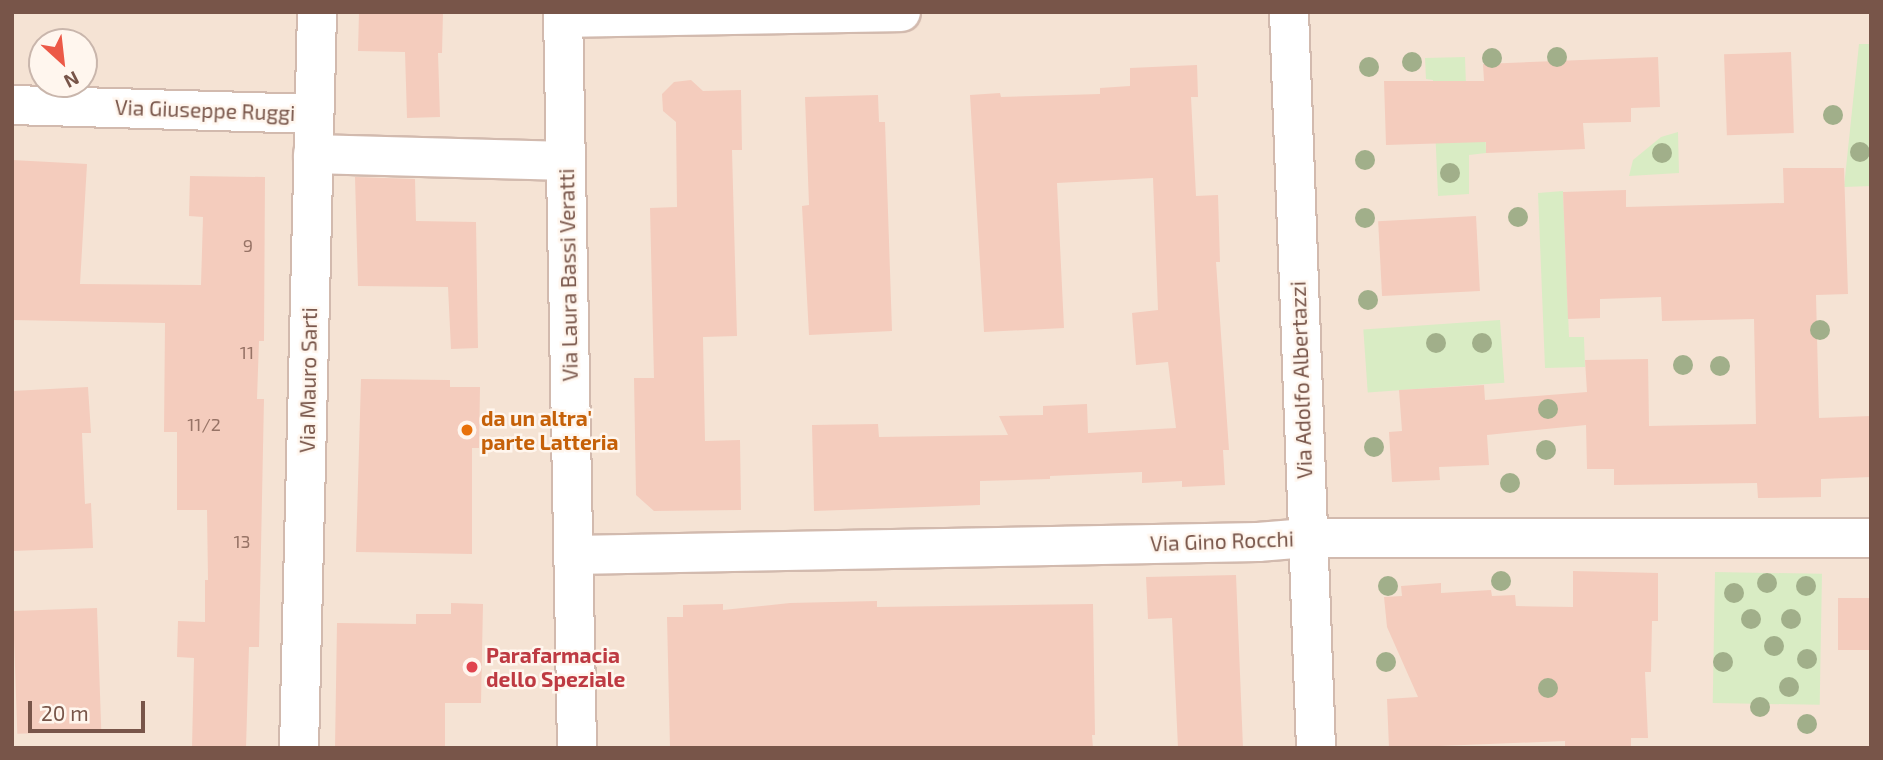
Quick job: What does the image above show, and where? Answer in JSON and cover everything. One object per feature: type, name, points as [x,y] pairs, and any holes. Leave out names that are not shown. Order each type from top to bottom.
[{"type":"street","name":"Via Mauro Sarti","points":[[299,748],[317,12]]},
{"type":"street","points":[[563,15],[901,12]]},
{"type":"street","name":"Via Adolfo Albertazzi","points":[[1289,12],[1316,748]]},
{"type":"street","name":"Via Laura Bassi Veratti","points":[[563,15],[577,748]]},
{"type":"street","name":"Via Giuseppe Ruggi","points":[[12,105],[314,114]]},
{"type":"street","points":[[313,154],[566,161]]},
{"type":"street","name":"Via Gino Rocchi","points":[[573,555],[1231,543],[1307,538],[1871,538]]},
{"type":"shaded area","points":[[12,12],[1871,12],[1871,748],[12,748]]},
{"type":"green space","points":[[1859,44],[1871,44],[1871,186],[1844,187]]},
{"type":"green space","points":[[1465,57],[1466,86],[1484,84],[1486,153],[1469,155],[1469,194],[1438,196],[1433,80],[1426,79],[1425,58]]},
{"type":"green space","points":[[1678,132],[1679,173],[1629,176],[1633,160],[1661,137]]},
{"type":"green space","points":[[1563,191],[1569,337],[1584,337],[1585,367],[1545,368],[1538,193]]},
{"type":"green space","points":[[1500,320],[1504,383],[1368,392],[1363,330]]},
{"type":"green space","points":[[1715,572],[1822,574],[1820,705],[1713,703]]},
{"type":"building","points":[[359,12],[443,12],[442,53],[438,53],[440,117],[407,118],[405,52],[358,51]]},
{"type":"building","points":[[1791,52],[1794,133],[1727,135],[1724,54]]},
{"type":"building","points":[[1658,57],[1660,107],[1631,108],[1631,122],[1583,123],[1585,149],[1486,153],[1486,142],[1386,145],[1384,81],[1484,81],[1483,64]]},
{"type":"building","points":[[1197,65],[1198,97],[1191,97],[1196,196],[1218,195],[1220,262],[1216,262],[1229,450],[1223,450],[1225,485],[1182,487],[1182,481],[1142,483],[1142,472],[1050,476],[1050,479],[980,481],[980,505],[814,511],[812,425],[878,424],[879,437],[1008,435],[999,416],[1043,415],[1043,406],[1087,404],[1088,433],[1176,428],[1168,362],[1136,365],[1132,313],[1158,310],[1153,178],[1057,183],[1064,328],[984,332],[970,95],[1000,93],[1001,97],[1100,94],[1100,88],[1130,86],[1130,68]]},
{"type":"building","points":[[691,80],[703,91],[741,90],[742,150],[732,150],[737,336],[703,337],[705,441],[740,440],[741,510],[654,511],[636,495],[634,378],[654,378],[650,208],[677,207],[676,122],[663,111],[662,94],[674,82]]},
{"type":"building","points":[[878,95],[879,122],[885,122],[892,331],[809,335],[802,206],[809,205],[805,97]]},
{"type":"building","points":[[12,160],[87,164],[80,284],[201,285],[203,217],[189,216],[190,176],[265,177],[264,341],[259,341],[257,399],[264,399],[259,647],[249,647],[246,748],[192,748],[194,658],[177,657],[178,621],[205,622],[205,580],[208,580],[207,510],[177,510],[177,432],[164,432],[165,323],[12,320]]},
{"type":"building","points":[[1783,168],[1844,168],[1848,294],[1816,295],[1819,418],[1871,416],[1871,477],[1821,479],[1821,497],[1758,498],[1757,483],[1614,485],[1614,469],[1587,469],[1586,425],[1487,435],[1489,465],[1439,467],[1440,480],[1392,482],[1389,432],[1402,431],[1399,390],[1484,385],[1485,400],[1587,392],[1585,360],[1648,359],[1649,426],[1756,424],[1754,319],[1662,321],[1661,297],[1600,299],[1600,318],[1568,319],[1563,192],[1626,190],[1626,207],[1784,203]]},
{"type":"building","points":[[355,177],[415,179],[416,221],[476,222],[478,348],[451,349],[448,287],[358,286]]},
{"type":"building","points":[[1476,216],[1480,291],[1382,296],[1378,221]]},
{"type":"building","points":[[361,379],[450,380],[450,387],[480,387],[479,448],[472,448],[472,554],[356,552]]},
{"type":"building","points":[[88,387],[91,433],[82,433],[85,504],[91,503],[93,548],[12,551],[12,391]]},
{"type":"building","points":[[1573,571],[1658,573],[1658,621],[1652,621],[1651,672],[1645,672],[1648,738],[1631,738],[1631,748],[1565,748],[1565,741],[1389,748],[1387,699],[1418,697],[1387,627],[1384,597],[1402,596],[1401,586],[1441,583],[1441,593],[1491,590],[1492,596],[1515,595],[1516,606],[1573,607]]},
{"type":"building","points":[[1236,575],[1243,748],[1178,748],[1172,618],[1148,619],[1146,577]]},
{"type":"building","points":[[1838,598],[1871,598],[1871,650],[1838,650]]},
{"type":"building","points":[[877,601],[877,607],[1093,604],[1093,748],[670,748],[667,617],[683,617],[683,605],[723,604],[723,610],[790,603]]},
{"type":"building","points":[[451,603],[483,604],[481,703],[445,703],[445,748],[335,748],[337,623],[416,624],[416,614],[451,614]]},
{"type":"building","points":[[97,608],[101,731],[17,734],[13,611]]},
{"type":"place","name":"da un altra' parte Latteria","points":[[467,430]]},
{"type":"place","name":"Parafarmacia dello Speziale","points":[[472,667]]}]
